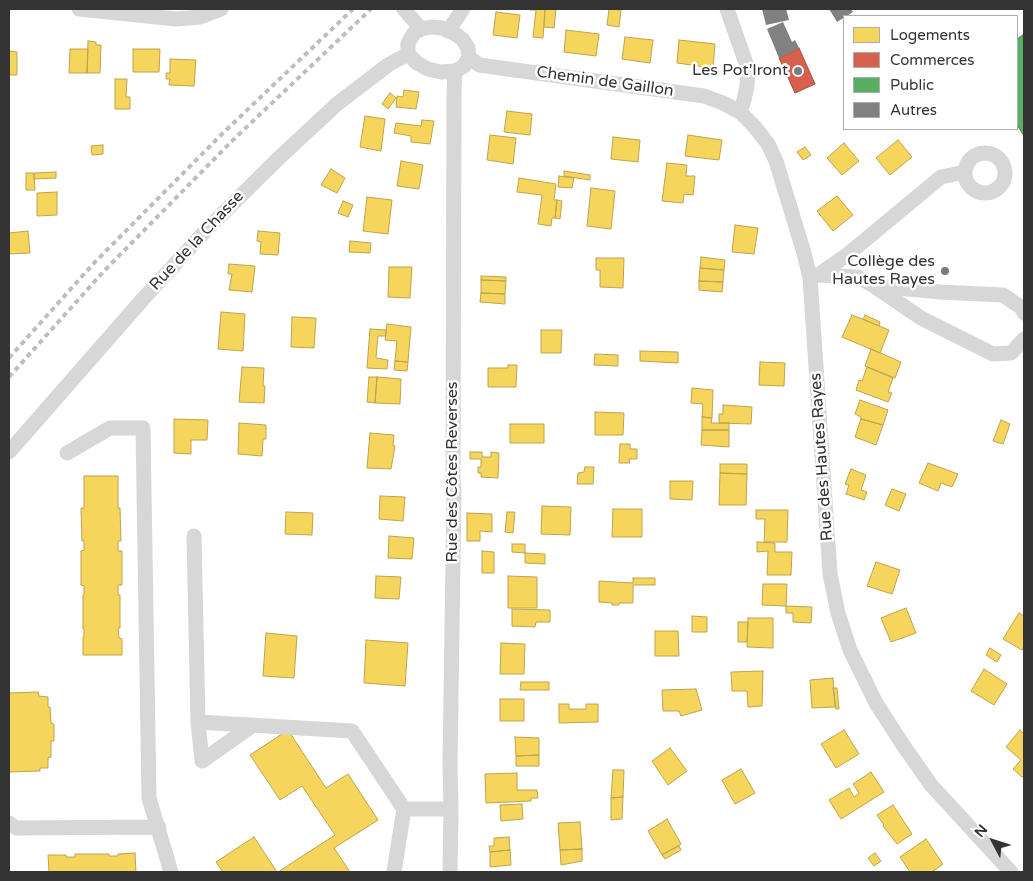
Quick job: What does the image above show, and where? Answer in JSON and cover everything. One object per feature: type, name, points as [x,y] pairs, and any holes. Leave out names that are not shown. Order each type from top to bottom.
[{"type":"street","points":[[78,9],[176,19],[200,17],[221,9]]},
{"type":"street","points":[[404,9],[421,28]]},
{"type":"street","points":[[448,31],[463,9]]},
{"type":"street","points":[[727,9],[748,69],[746,93],[740,112]]},
{"type":"street","points":[[421,28],[442,28],[448,31],[463,40],[468,48],[469,57],[464,66],[456,71],[442,72],[428,69],[417,63],[408,54],[408,43],[414,33],[421,28]]},
{"type":"street","name":"Rue de la Chasse","points":[[9,452],[143,299],[210,226],[337,104],[388,65],[408,54]]},
{"type":"street","name":"Chemin de Gaillon","points":[[469,57],[479,64],[704,96],[740,112]]},
{"type":"street","name":"Rue des Côtes Reverses","points":[[450,872],[454,491],[454,90],[456,71]]},
{"type":"street","name":"Rue des Hautes Rayes","points":[[740,112],[768,144],[776,161],[804,253],[814,276],[830,574],[838,613],[850,650],[876,703],[925,777],[1011,872]]},
{"type":"street","points":[[814,276],[847,255],[941,177],[965,172]]},
{"type":"street","points":[[814,276],[858,277],[921,318],[993,354],[1018,356],[1024,339]]},
{"type":"street","points":[[874,286],[1003,295],[1022,308],[1024,313]]},
{"type":"street","points":[[67,453],[110,428],[143,428],[149,798],[171,872]]},
{"type":"street","points":[[194,536],[198,722],[202,761],[254,725]]},
{"type":"street","points":[[198,722],[352,731],[404,808],[394,872]]},
{"type":"street","points":[[404,808],[451,809]]},
{"type":"street","points":[[9,823],[16,828],[158,827]]},
{"type":"building: Logements","points":[[530,9],[545,9],[543,38],[533,37],[536,10]]},
{"type":"building: Logements","points":[[545,9],[556,9],[554,28],[544,27]]},
{"type":"building: Logements","points":[[609,9],[621,10],[619,27],[607,25]]},
{"type":"building: Logements","points":[[496,12],[520,15],[517,38],[493,35]]},
{"type":"building: Logements","points":[[566,30],[599,34],[596,56],[564,52]]},
{"type":"building: Logements","points":[[625,37],[653,40],[650,63],[622,59]]},
{"type":"building: Logements","points":[[679,40],[715,44],[713,68],[677,63]]},
{"type":"building: Logements","points":[[88,41],[101,45],[100,73],[87,73]]},
{"type":"building: Logements","points":[[70,49],[88,49],[87,73],[69,73]]},
{"type":"building: Logements","points":[[133,49],[160,49],[159,72],[133,72]]},
{"type":"building: Logements","points":[[9,51],[17,52],[17,75],[9,75]]},
{"type":"building: Logements","points":[[170,59],[196,60],[194,86],[169,85],[170,79],[166,79],[166,73],[170,73]]},
{"type":"building: Logements","points":[[115,79],[127,79],[126,97],[130,97],[130,109],[115,109]]},
{"type":"building: Logements","points":[[404,90],[419,92],[416,109],[396,107],[397,96],[403,97]]},
{"type":"building: Logements","points":[[390,93],[396,98],[388,109],[382,104]]},
{"type":"building: Logements","points":[[507,111],[532,114],[530,135],[504,132]]},
{"type":"building: Logements","points":[[365,116],[385,119],[381,151],[360,147]]},
{"type":"building: Logements","points":[[422,120],[434,121],[430,144],[411,142],[411,136],[394,133],[396,123],[421,126]]},
{"type":"building: Logements","points":[[490,135],[516,138],[513,164],[487,160]]},
{"type":"building: Logements","points":[[688,135],[722,140],[719,160],[685,156]]},
{"type":"building: Logements","points":[[613,137],[640,140],[638,162],[611,159]]},
{"type":"building: Logements","points":[[898,140],[912,157],[890,175],[876,158]]},
{"type":"building: Logements","points":[[844,143],[859,161],[842,175],[827,158]]},
{"type":"building: Logements","points":[[103,145],[103,154],[92,155],[91,146]]},
{"type":"building: Logements","points":[[805,147],[811,155],[803,160],[797,152]]},
{"type":"building: Logements","points":[[401,161],[423,165],[419,189],[397,186]]},
{"type":"building: Logements","points":[[667,163],[687,165],[686,176],[695,176],[693,195],[684,194],[683,203],[662,201]]},
{"type":"building: Logements","points":[[331,169],[345,178],[337,193],[321,185]]},
{"type":"building: Logements","points":[[564,171],[590,175],[590,180],[564,176]]},
{"type":"building: Logements","points":[[56,172],[56,178],[34,179],[34,173]]},
{"type":"building: Logements","points":[[26,173],[34,173],[35,190],[26,190]]},
{"type":"building: Logements","points":[[559,176],[574,178],[572,188],[558,187]]},
{"type":"building: Logements","points":[[519,178],[556,184],[554,200],[557,200],[555,218],[552,218],[551,226],[538,224],[542,195],[517,192]]},
{"type":"building: Logements","points":[[591,188],[615,191],[611,229],[587,226]]},
{"type":"building: Logements","points":[[57,192],[57,215],[37,216],[37,193]]},
{"type":"building: Logements","points":[[837,196],[853,215],[833,231],[817,211]]},
{"type":"building: Logements","points":[[367,197],[392,200],[388,234],[363,231]]},
{"type":"building: Logements","points":[[557,200],[562,201],[560,219],[555,218]]},
{"type":"building: Logements","points":[[343,201],[353,205],[348,217],[338,213]]},
{"type":"building: Logements","points":[[735,225],[758,228],[754,254],[732,252]]},
{"type":"building: Logements","points":[[28,231],[30,253],[9,254],[9,233]]},
{"type":"building: Logements","points":[[258,231],[280,233],[278,255],[260,254],[261,242],[257,241]]},
{"type":"building: Logements","points":[[350,241],[371,243],[370,253],[349,252]]},
{"type":"building: Logements","points":[[701,257],[725,260],[724,270],[700,268]]},
{"type":"building: Logements","points":[[596,258],[624,258],[623,288],[600,287],[600,270],[596,270]]},
{"type":"building: Logements","points":[[229,264],[255,266],[252,292],[229,290],[232,274],[228,274]]},
{"type":"building: Logements","points":[[389,267],[412,267],[410,298],[388,297]]},
{"type":"building: Logements","points":[[700,268],[724,270],[723,282],[699,281]]},
{"type":"building: Logements","points":[[481,276],[506,277],[506,281],[481,280]]},
{"type":"building: Logements","points":[[481,280],[506,281],[505,294],[481,293]]},
{"type":"building: Logements","points":[[699,281],[723,282],[722,292],[699,290]]},
{"type":"building: Logements","points":[[481,293],[505,294],[505,304],[480,302]]},
{"type":"building: Logements","points":[[221,312],[245,314],[243,351],[218,349]]},
{"type":"building: Logements","points":[[852,315],[889,330],[880,353],[842,337]]},
{"type":"building: Logements","points":[[865,315],[880,322],[879,326],[863,319]]},
{"type":"building: Logements","points":[[292,317],[316,318],[314,348],[291,347]]},
{"type":"building: Logements","points":[[387,324],[411,327],[408,362],[395,361],[397,341],[385,340]]},
{"type":"building: Logements","points":[[370,329],[386,330],[386,336],[378,336],[376,358],[388,360],[387,369],[367,368]]},
{"type":"building: Logements","points":[[541,330],[562,330],[561,353],[541,353]]},
{"type":"building: Logements","points":[[871,349],[901,362],[895,378],[865,366]]},
{"type":"building: Logements","points":[[640,351],[678,352],[678,363],[640,361]]},
{"type":"building: Logements","points":[[595,354],[618,355],[618,366],[594,365]]},
{"type":"building: Logements","points":[[395,361],[408,362],[407,371],[394,370]]},
{"type":"building: Logements","points":[[760,362],[785,363],[784,386],[759,385]]},
{"type":"building: Logements","points":[[508,365],[517,365],[516,387],[488,387],[488,368],[508,368]]},
{"type":"building: Logements","points":[[242,367],[264,368],[264,403],[239,402]]},
{"type":"building: Logements","points":[[867,367],[893,378],[888,392],[892,393],[888,402],[856,390],[859,380],[862,381]]},
{"type":"building: Logements","points":[[369,377],[377,377],[375,403],[367,402]]},
{"type":"building: Logements","points":[[377,377],[401,379],[400,404],[375,403]]},
{"type":"building: Logements","points":[[692,388],[713,390],[712,418],[702,417],[703,404],[691,403]]},
{"type":"building: Logements","points":[[860,400],[888,410],[883,425],[861,419],[861,417],[855,414]]},
{"type":"building: Logements","points":[[723,405],[752,407],[751,424],[719,423],[719,414],[723,414]]},
{"type":"building: Logements","points":[[595,412],[624,413],[623,435],[595,435]]},
{"type":"building: Logements","points":[[702,417],[712,418],[711,423],[729,423],[729,430],[702,430]]},
{"type":"building: Logements","points":[[174,419],[208,420],[207,440],[191,440],[191,454],[174,453]]},
{"type":"building: Logements","points":[[861,419],[883,425],[876,445],[855,437]]},
{"type":"building: Logements","points":[[1001,420],[1010,424],[1003,444],[993,441]]},
{"type":"building: Logements","points":[[239,423],[266,425],[266,439],[263,439],[262,456],[238,454]]},
{"type":"building: Logements","points":[[510,424],[544,424],[544,443],[510,443]]},
{"type":"building: Logements","points":[[702,430],[729,430],[729,447],[701,445]]},
{"type":"building: Logements","points":[[370,433],[394,435],[393,446],[395,446],[391,469],[367,468]]},
{"type":"building: Logements","points":[[620,444],[630,444],[630,449],[637,449],[637,459],[629,459],[630,463],[619,463]]},
{"type":"building: Logements","points":[[470,452],[482,452],[482,457],[491,457],[491,452],[499,453],[498,478],[481,477],[481,473],[478,473],[478,467],[481,467],[481,459],[470,459]]},
{"type":"building: Logements","points":[[928,463],[958,474],[952,487],[941,483],[938,491],[919,483]]},
{"type":"building: Logements","points":[[720,464],[747,464],[747,474],[720,473]]},
{"type":"building: Logements","points":[[585,467],[594,467],[593,484],[577,484],[578,473],[584,472]]},
{"type":"building: Logements","points":[[851,469],[866,475],[861,490],[867,492],[864,500],[846,494],[849,485],[845,484]]},
{"type":"building: Logements","points":[[720,473],[747,474],[746,505],[719,505]]},
{"type":"building: Logements","points":[[84,476],[118,476],[121,541],[118,541],[118,551],[122,551],[122,585],[118,585],[118,595],[120,595],[120,628],[118,628],[119,638],[122,639],[122,655],[83,655],[84,586],[81,585],[81,551],[84,550],[84,541],[82,541],[81,508],[84,508]]},
{"type":"building: Logements","points":[[670,481],[693,481],[692,500],[670,499]]},
{"type":"building: Logements","points":[[892,489],[906,494],[899,511],[885,505]]},
{"type":"building: Logements","points":[[380,496],[405,497],[403,521],[379,519]]},
{"type":"building: Logements","points":[[542,506],[571,507],[570,535],[541,534]]},
{"type":"building: Logements","points":[[613,509],[642,509],[642,537],[612,537]]},
{"type":"building: Logements","points":[[756,510],[788,510],[787,542],[764,542],[765,519],[756,519]]},
{"type":"building: Logements","points":[[286,512],[313,513],[312,535],[285,534]]},
{"type":"building: Logements","points":[[507,512],[515,512],[513,533],[505,532]]},
{"type":"building: Logements","points":[[467,513],[492,514],[492,532],[480,531],[480,541],[467,541]]},
{"type":"building: Logements","points":[[389,536],[414,538],[412,559],[388,558]]},
{"type":"building: Logements","points":[[757,542],[775,543],[775,552],[792,552],[791,575],[767,575],[768,551],[757,552]]},
{"type":"building: Logements","points":[[512,544],[525,544],[525,553],[512,552]]},
{"type":"building: Logements","points":[[482,551],[494,552],[494,573],[482,573]]},
{"type":"building: Logements","points":[[525,553],[545,554],[545,564],[525,563]]},
{"type":"building: Logements","points":[[876,562],[900,570],[892,594],[867,586]]},
{"type":"building: Logements","points":[[376,576],[401,577],[399,599],[375,598]]},
{"type":"building: Logements","points":[[508,576],[537,577],[537,608],[508,608]]},
{"type":"building: Logements","points":[[633,578],[655,578],[655,585],[633,585],[633,603],[612,605],[612,603],[599,602],[599,581],[633,583]]},
{"type":"building: Logements","points":[[763,584],[787,584],[786,606],[762,605]]},
{"type":"building: Logements","points":[[786,606],[812,607],[811,623],[793,622],[793,613],[786,613]]},
{"type":"building: Logements","points":[[906,608],[916,633],[891,642],[881,618]]},
{"type":"building: Logements","points":[[512,609],[550,610],[550,622],[536,622],[535,627],[512,626]]},
{"type":"building: Logements","points":[[1019,613],[1024,616],[1024,647],[1022,650],[1003,639]]},
{"type":"building: Logements","points":[[692,616],[707,617],[707,632],[692,632]]},
{"type":"building: Logements","points":[[748,618],[773,618],[773,648],[747,647]]},
{"type":"building: Logements","points":[[738,622],[748,622],[747,642],[738,642]]},
{"type":"building: Logements","points":[[655,631],[678,631],[679,656],[655,656]]},
{"type":"building: Logements","points":[[266,633],[297,636],[294,678],[263,676]]},
{"type":"building: Logements","points":[[366,640],[408,643],[405,686],[364,683]]},
{"type":"building: Logements","points":[[501,643],[525,644],[524,674],[500,674]]},
{"type":"building: Logements","points":[[990,648],[1001,655],[997,662],[986,655]]},
{"type":"building: Logements","points":[[984,669],[1007,684],[994,705],[971,691]]},
{"type":"building: Logements","points":[[763,671],[762,706],[748,707],[747,691],[732,691],[731,672]]},
{"type":"building: Logements","points":[[833,678],[835,707],[812,708],[810,680]]},
{"type":"building: Logements","points":[[521,682],[549,682],[549,690],[520,690]]},
{"type":"building: Logements","points":[[833,688],[837,688],[839,709],[836,709]]},
{"type":"building: Logements","points":[[696,689],[702,710],[681,716],[679,711],[663,711],[662,690]]},
{"type":"building: Logements","points":[[38,692],[39,696],[48,697],[51,723],[54,724],[54,741],[51,741],[51,757],[48,758],[48,768],[40,768],[40,771],[9,772],[9,693]]},
{"type":"building: Logements","points":[[500,699],[524,699],[524,721],[500,721]]},
{"type":"building: Logements","points":[[559,704],[569,704],[569,709],[586,709],[586,704],[598,704],[598,722],[559,723]]},
{"type":"building: Logements","points":[[288,730],[326,788],[348,774],[378,820],[334,848],[350,872],[278,872],[335,835],[302,786],[280,800],[250,755]]},
{"type":"building: Logements","points":[[844,730],[859,754],[836,768],[821,744]]},
{"type":"building: Logements","points":[[1020,730],[1024,734],[1024,775],[1022,777],[1013,769],[1021,760],[1006,747]]},
{"type":"building: Logements","points":[[515,737],[539,738],[539,755],[516,756]]},
{"type":"building: Logements","points":[[670,748],[687,771],[668,785],[652,761]]},
{"type":"building: Logements","points":[[539,755],[539,766],[516,766],[516,756]]},
{"type":"building: Logements","points":[[741,769],[755,793],[735,804],[722,780]]},
{"type":"building: Logements","points":[[613,770],[624,770],[623,797],[611,798]]},
{"type":"building: Logements","points":[[871,772],[884,792],[841,819],[829,800],[849,788],[854,797],[859,793],[853,784]]},
{"type":"building: Logements","points":[[517,773],[517,790],[537,790],[538,798],[531,798],[531,801],[486,803],[485,774]]},
{"type":"building: Logements","points":[[623,797],[622,819],[611,820],[611,798]]},
{"type":"building: Logements","points":[[522,804],[523,819],[501,821],[500,805]]},
{"type":"building: Logements","points":[[893,805],[912,834],[897,844],[877,815]]},
{"type":"building: Logements","points":[[667,819],[681,844],[662,855],[648,831]]},
{"type":"building: Logements","points":[[580,822],[582,849],[560,850],[558,823]]},
{"type":"building: Logements","points":[[254,837],[277,872],[223,872],[216,862]]},
{"type":"building: Logements","points":[[509,837],[510,850],[490,852],[489,846],[494,846],[494,838]]},
{"type":"building: Logements","points":[[926,839],[943,864],[932,872],[910,872],[900,857]]},
{"type":"building: Logements","points":[[679,846],[681,850],[665,859],[662,855]]},
{"type":"building: Logements","points":[[582,849],[582,861],[561,865],[560,850]]},
{"type":"building: Logements","points":[[510,850],[511,865],[490,867],[490,852]]},
{"type":"building: Logements","points":[[135,853],[136,872],[49,872],[48,855],[75,857],[75,854],[109,854],[109,856],[118,856],[118,854]]},
{"type":"building: Logements","points":[[875,853],[881,861],[874,866],[868,858]]},
{"type":"building: Commerces","points":[[799,48],[815,84],[795,93],[779,58]]},
{"type":"building: Public","points":[[1024,34],[1024,136],[1018,127],[1018,38]]},
{"type":"building: Autres","points":[[762,9],[786,9],[789,20],[766,25]]},
{"type":"building: Autres","points":[[829,9],[851,9],[853,12],[843,15],[843,18],[837,22]]},
{"type":"building: Autres","points":[[783,22],[792,42],[795,40],[799,48],[779,58],[767,29]]},
{"type":"railway","points":[[9,358],[94,263],[222,134],[353,9]]},
{"type":"railway","points":[[9,377],[104,271],[231,142],[371,9]]},
{"type":"place","name":"Les Pot’Iront","points":[[798,71]]},
{"type":"place","name":"Collège des Hautes Rayes","points":[[945,271]]}]
